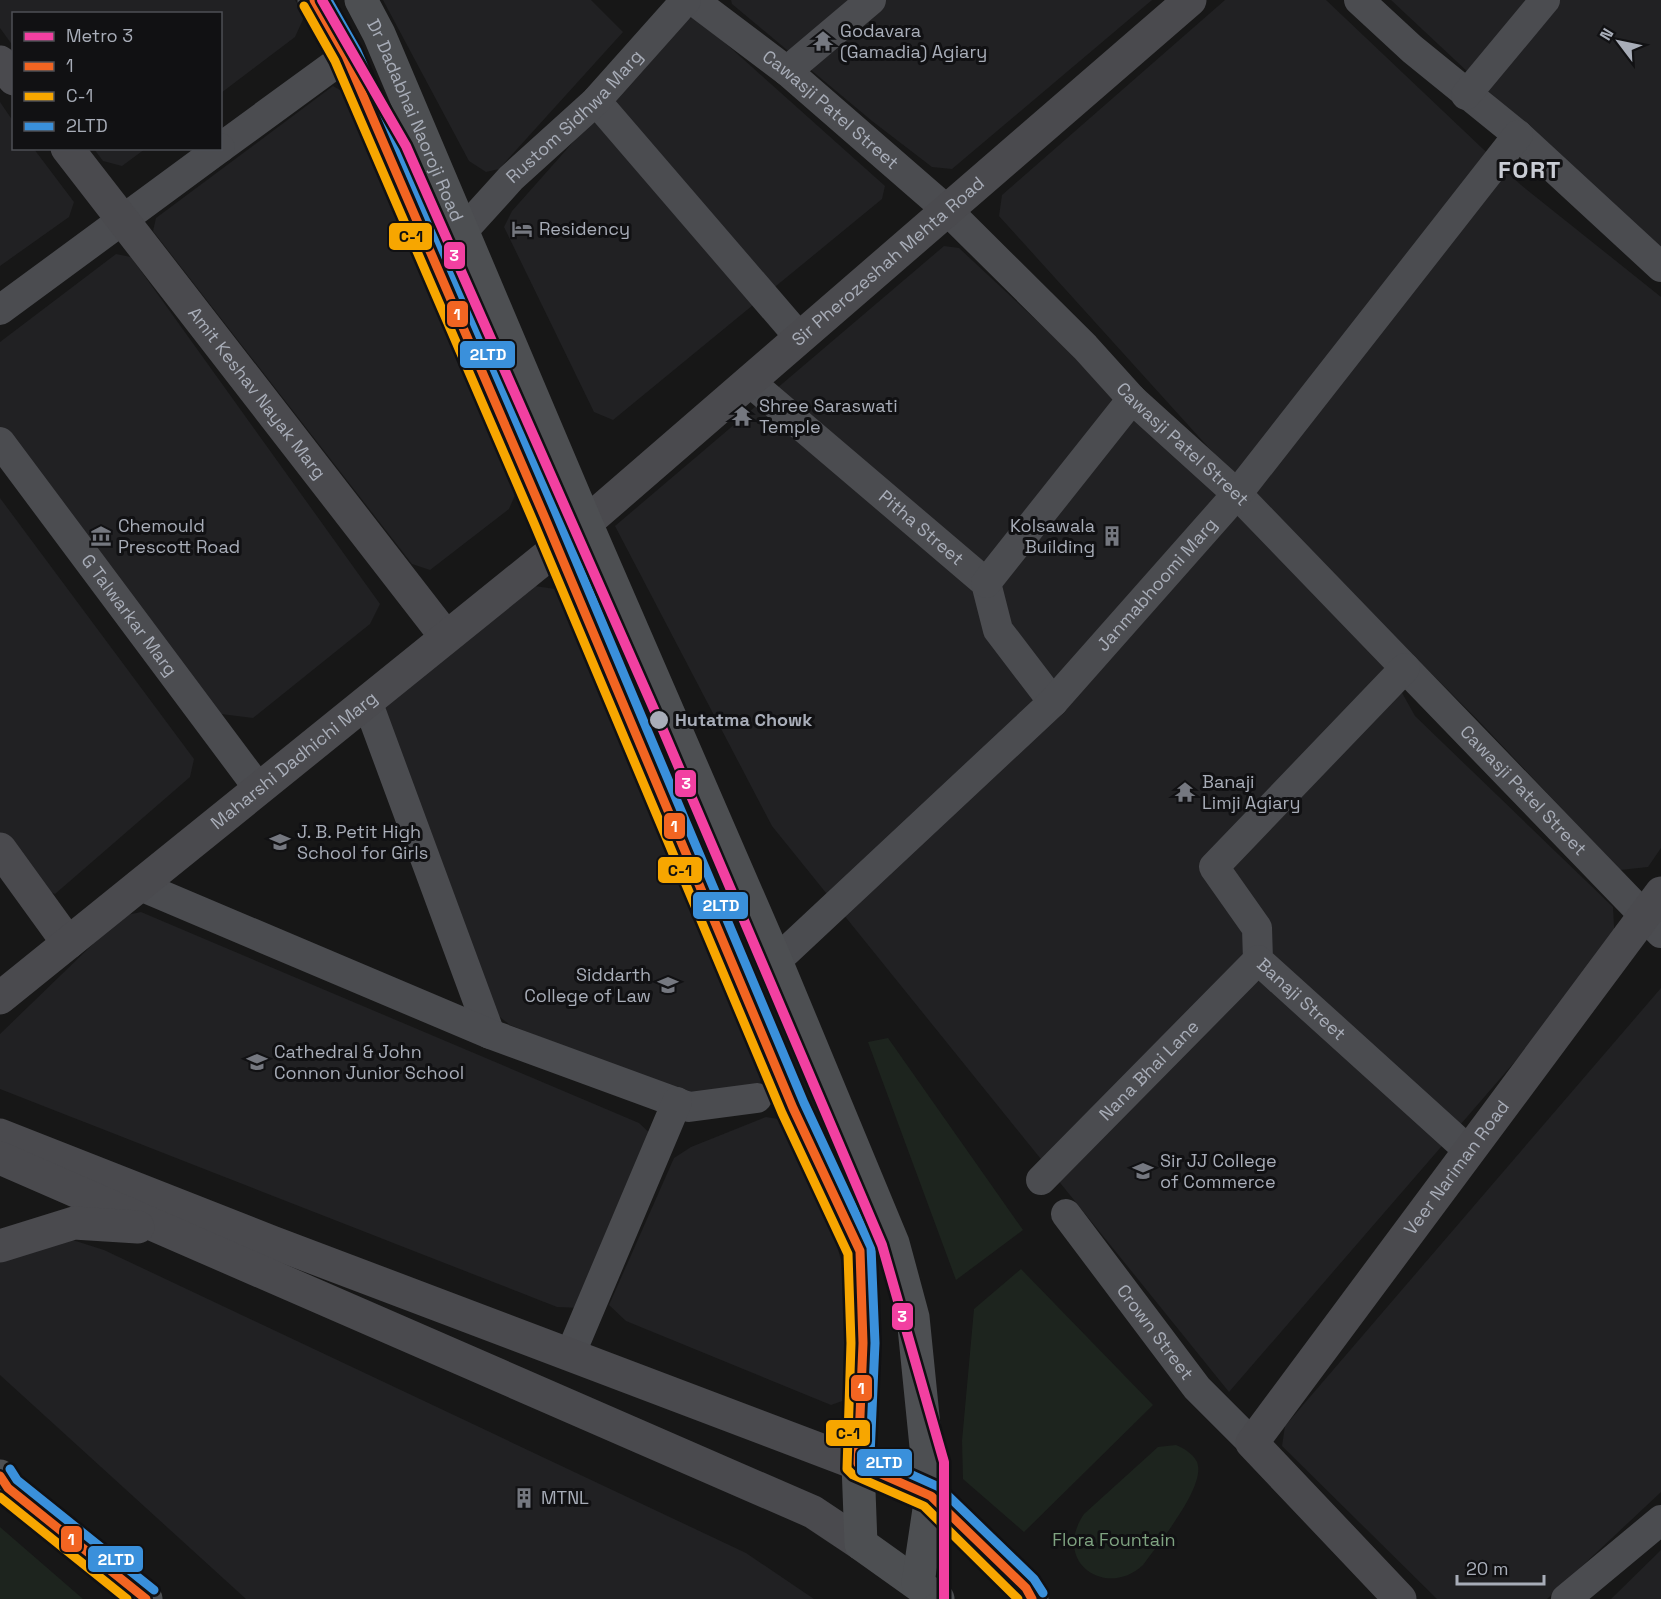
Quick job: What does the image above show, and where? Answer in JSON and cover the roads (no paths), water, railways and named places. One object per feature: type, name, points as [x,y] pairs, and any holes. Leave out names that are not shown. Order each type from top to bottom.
[{"type":"main road","name":"Dr Dadabhai Naoroji Road","points":[[314,0],[346,56],[558,548],[793,1108],[861,1251],[863,1343],[857,1542]]},
{"type":"main road","name":"Dr Dadabhai Naoroji Road","points":[[361,0],[379,34],[586,523],[776,961],[893,1243],[913,1317],[931,1496],[928,1591]]},
{"type":"main road","name":"Sir Pherozeshah Mehta Road","points":[[586,523],[1190,0]]},
{"type":"main road","points":[[0,62],[12,77]]},
{"type":"main road","name":"Amit Keshav Nayak Marg","points":[[69,150],[446,638]]},
{"type":"main road","name":"Maharshi Dadhichi Marg","points":[[0,998],[586,523]]},
{"type":"main road","points":[[0,849],[68,943]]},
{"type":"main road","name":"Veer Nariman Road","points":[[1252,1443],[1469,1151],[1655,914]]},
{"type":"main road","points":[[0,1135],[272,1242],[858,1464],[931,1496],[1029,1593]]},
{"type":"main road","points":[[0,1158],[813,1512],[928,1591]]},
{"type":"main road","points":[[0,1246],[74,1223],[161,1229]]},
{"type":"main road","points":[[1252,1443],[1400,1599]]},
{"type":"main road","points":[[2,1478],[146,1599]]},
{"type":"street","name":"Rustom Sidhwa Marg","points":[[463,231],[511,178],[596,101],[686,0]]},
{"type":"street","name":"Cawasji Patel Street","points":[[693,0],[787,71],[948,211],[1085,347],[1132,399],[1237,495],[1405,668],[1655,914]]},
{"type":"street","points":[[787,71],[871,0]]},
{"type":"street","points":[[1359,0],[1467,95],[1518,135],[1661,267]]},
{"type":"street","points":[[1467,95],[1545,0]]},
{"type":"street","points":[[222,147],[346,56]]},
{"type":"street","points":[[596,101],[800,338]]},
{"type":"street","name":"Janmabhoomi Marg","points":[[776,961],[1053,702],[1237,495],[1518,135]]},
{"type":"street","points":[[0,310],[217,150]]},
{"type":"street","name":"Pitha Street","points":[[750,382],[986,583]]},
{"type":"street","points":[[1053,702],[998,630],[986,583],[1132,399]]},
{"type":"street","name":"G Talwarkar Marg","points":[[0,442],[260,789]]},
{"type":"street","name":"Banaji Street","points":[[1405,668],[1214,867],[1257,928],[1258,960],[1469,1151]]},
{"type":"street","points":[[367,702],[490,1034]]},
{"type":"street","points":[[138,885],[490,1034],[683,1104],[757,1098]]},
{"type":"street","name":"Nana Bhai Lane","points":[[1041,1180],[1258,960]]},
{"type":"street","points":[[570,1355],[683,1104]]},
{"type":"street","name":"Crown Street","points":[[1066,1214],[1197,1388],[1252,1443]]},
{"type":"street","points":[[1566,1599],[1661,1520]]},
{"type":"metro line","name":"3","points":[[322,0],[406,146],[660,723],[882,1245],[944,1462],[944,1599]]},
{"type":"place","name":"Godavara (Gamadia) Agiary","points":[[823,41]]},
{"type":"place","name":"Residency","points":[[522,229]]},
{"type":"place","name":"Shree Saraswati Temple","points":[[742,416]]},
{"type":"place","name":"Chemould Prescott Road","points":[[101,536]]},
{"type":"place","name":"Kolsawala Building","points":[[1112,536]]},
{"type":"place","name":"Hutatma Chowk","points":[[659,720]]},
{"type":"place","name":"Banaji Limji Agiary","points":[[1185,792]]},
{"type":"place","name":"J. B. Petit High School for Girls","points":[[280,842]]},
{"type":"place","name":"Siddarth College of Law","points":[[668,985]]},
{"type":"place","name":"Cathedral & John Connon Junior School","points":[[257,1062]]},
{"type":"place","name":"Sir JJ College of Commerce","points":[[1143,1171]]},
{"type":"place","name":"MTNL","points":[[524,1498]]},
{"type":"district","name":"FORT","points":[[1530,170]]},
{"type":"park label","name":"Flora Fountain","points":[[1114,1540]]}]
